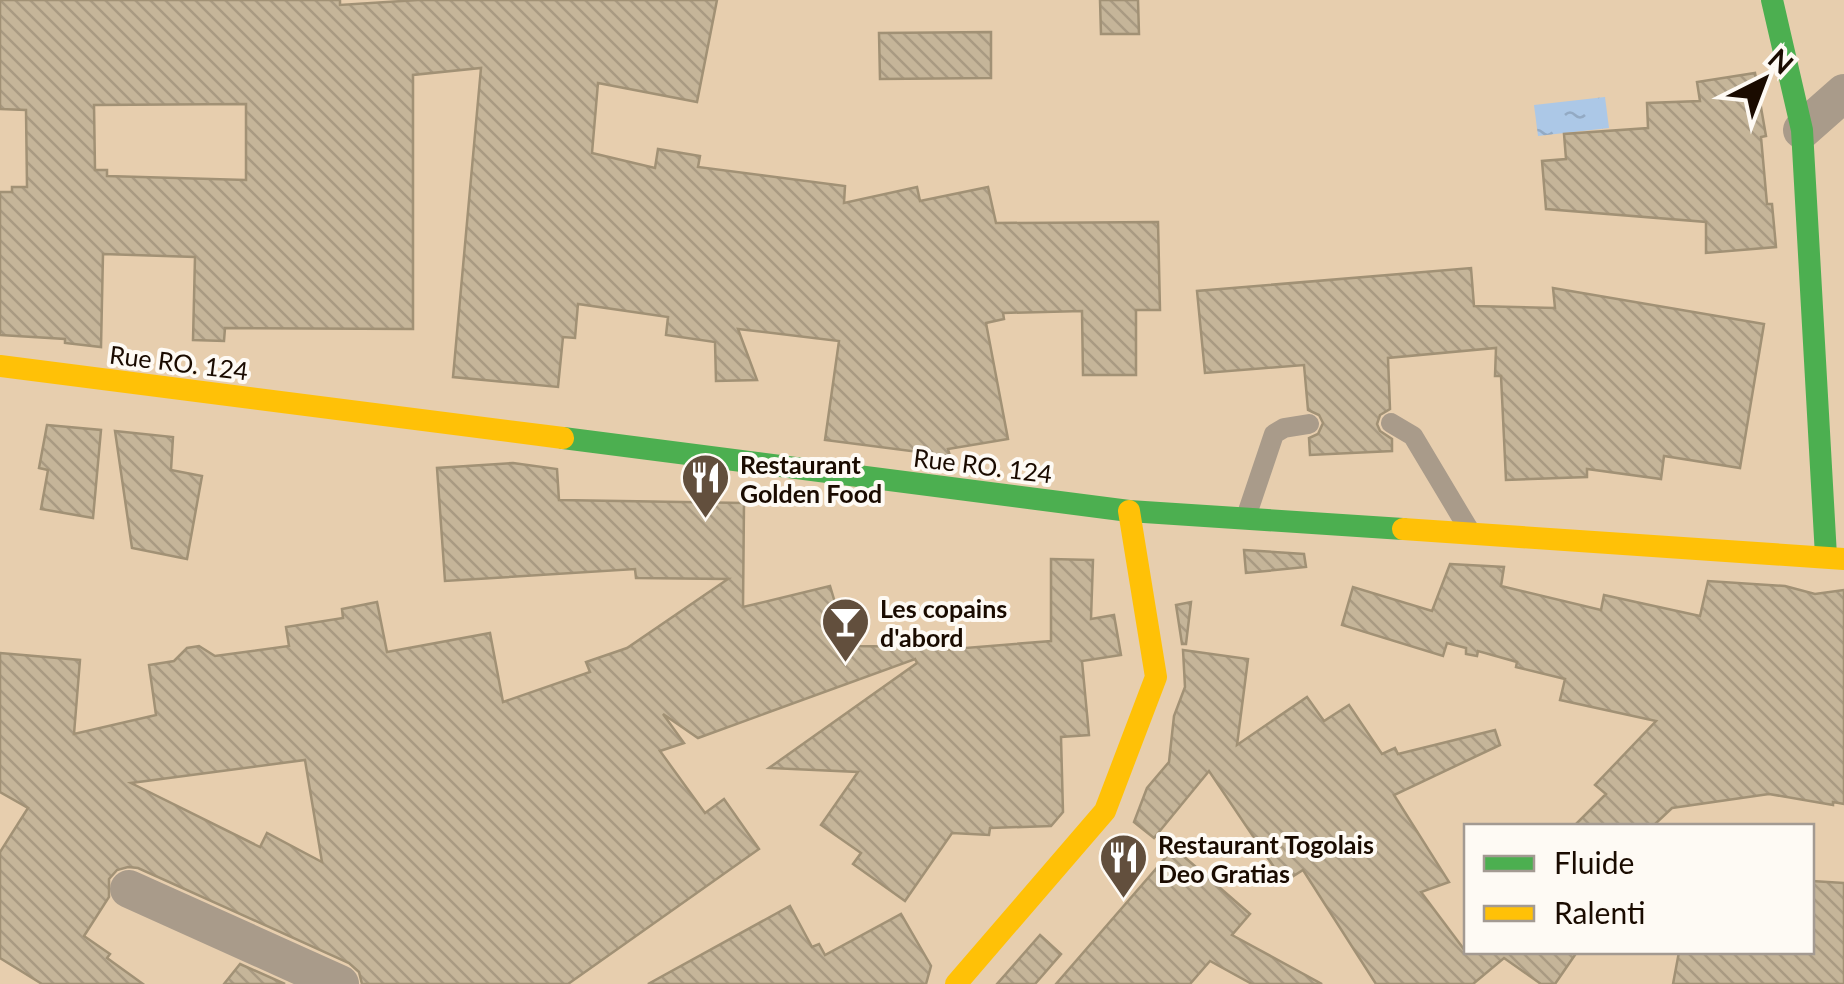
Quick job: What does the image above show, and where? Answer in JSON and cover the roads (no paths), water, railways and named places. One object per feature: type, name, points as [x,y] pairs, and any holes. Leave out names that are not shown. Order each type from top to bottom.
[{"type":"street","points":[[1772,0],[1802,130],[1835,557]]},
{"type":"street","points":[[1802,130],[1844,92]]},
{"type":"street","name":"Rue RO. 124","points":[[5,376],[1129,511],[1835,557]]},
{"type":"street","points":[[956,984],[1104,812],[1156,677],[1129,511]]},
{"type":"street","points":[[130,889],[340,984]]},
{"type":"lane","points":[[1391,423],[1413,436],[1470,533]]},
{"type":"lane","points":[[1245,519],[1274,434],[1284,428],[1309,424]]},
{"type":"water","points":[[1605,97],[1609,128],[1538,136],[1534,105]]},
{"type":"place","name":"Restaurant Golden Food","points":[[705,520]]},
{"type":"place","name":"Les copains d'abord","points":[[845,664]]},
{"type":"place","name":"Restaurant Togolais Deo Gratias","points":[[1123,900]]}]
